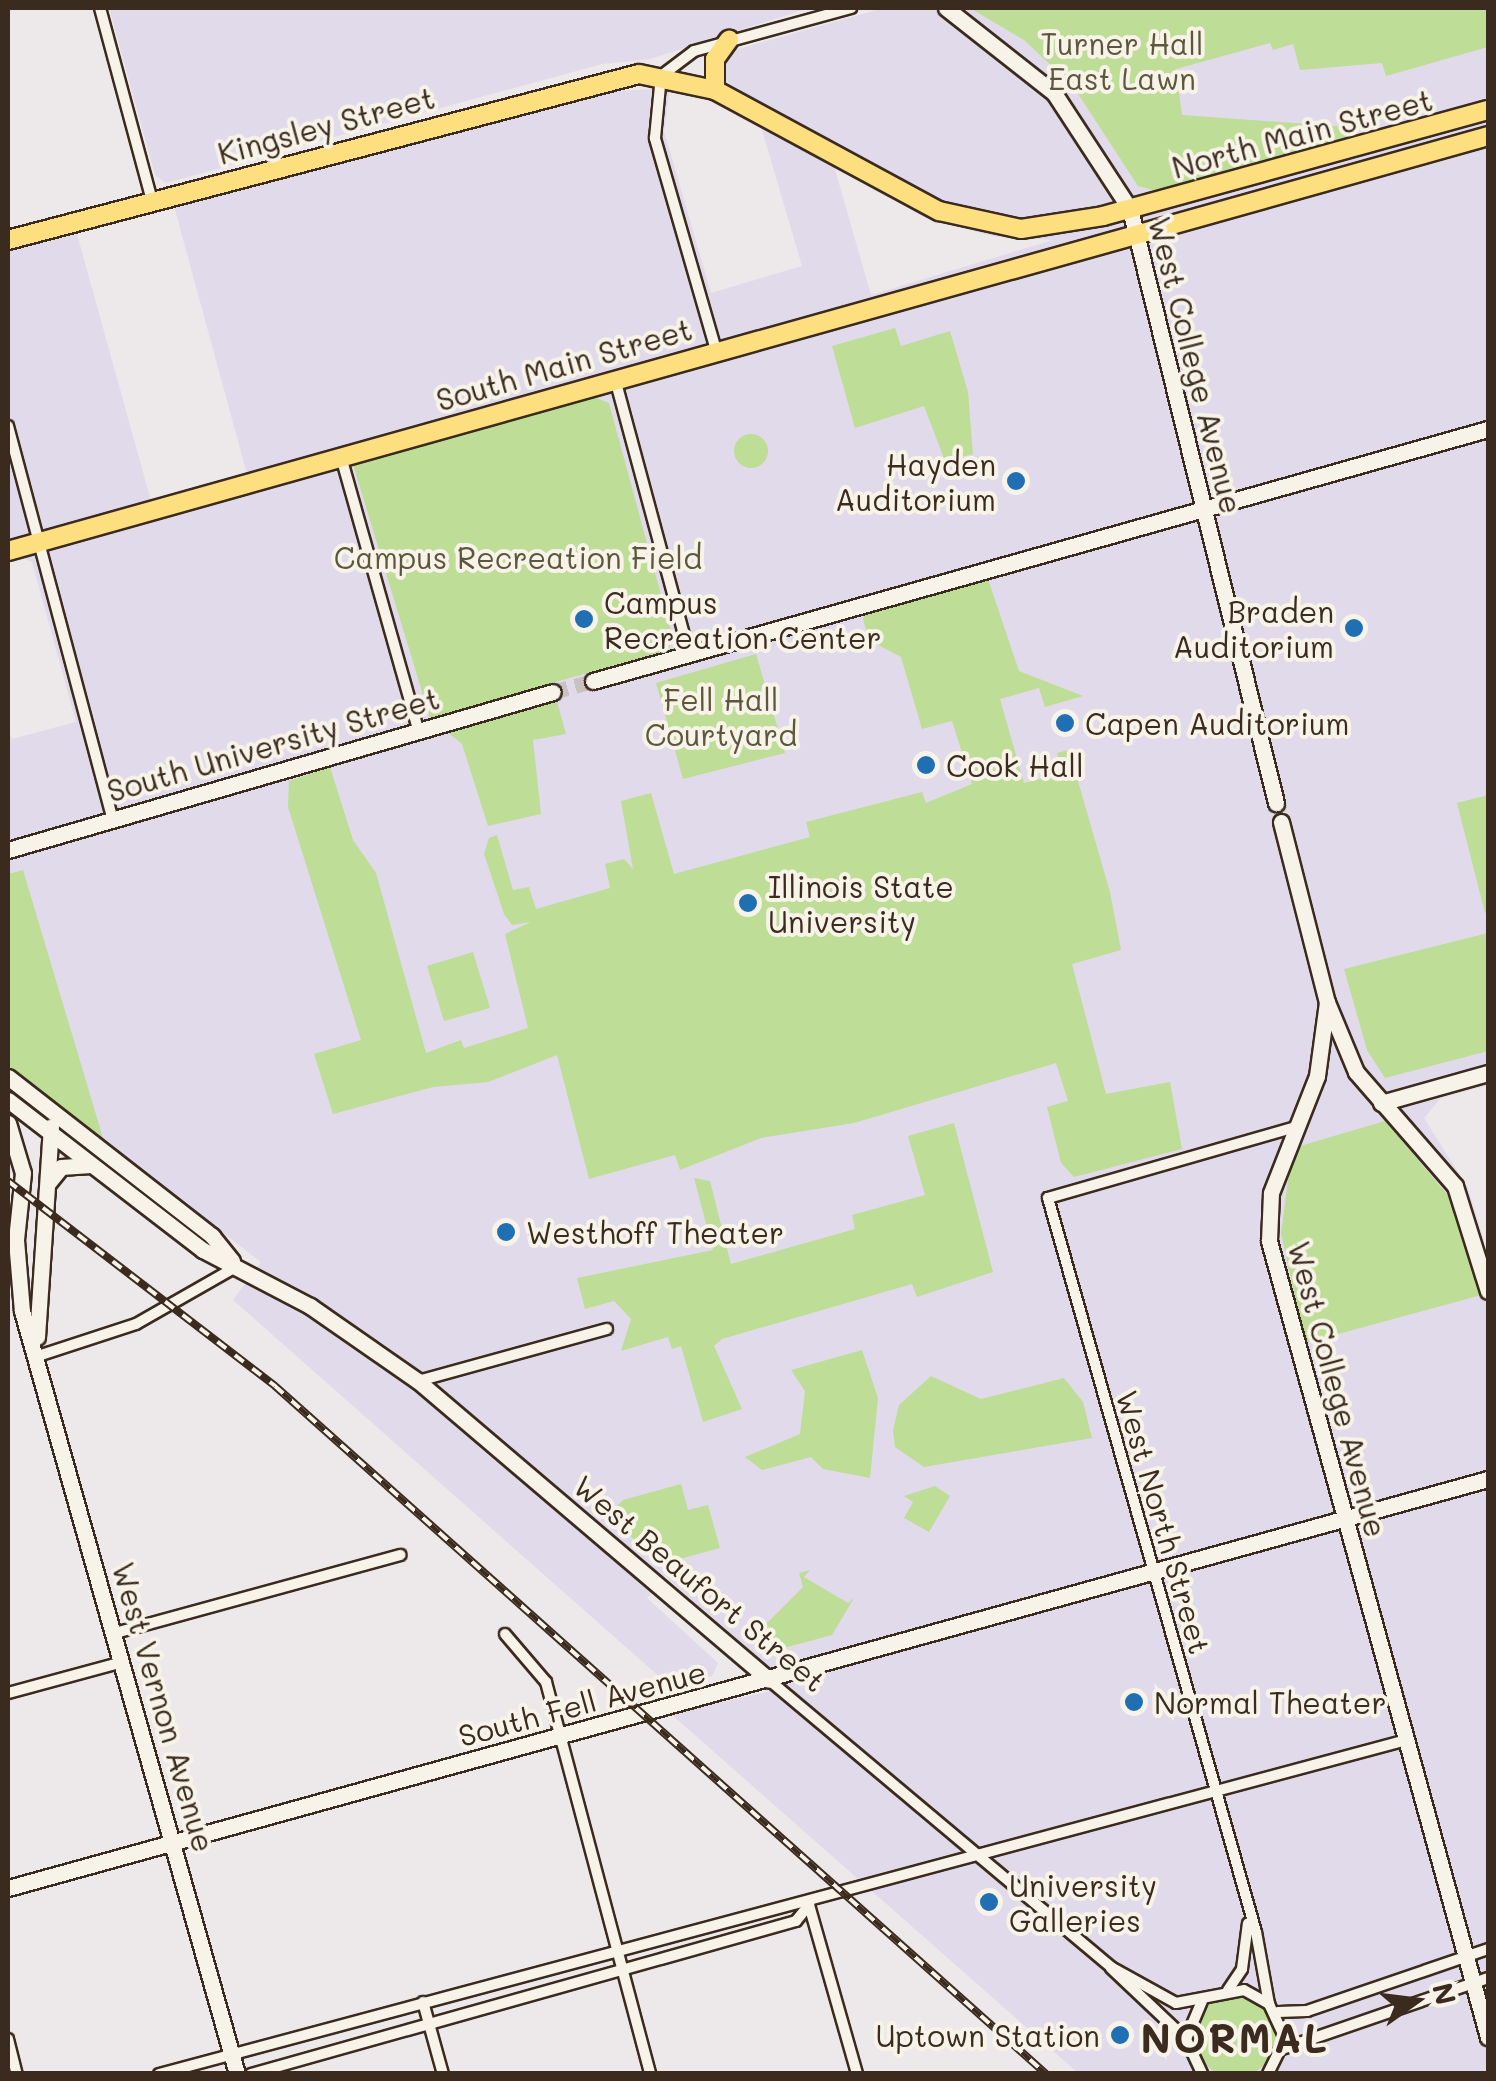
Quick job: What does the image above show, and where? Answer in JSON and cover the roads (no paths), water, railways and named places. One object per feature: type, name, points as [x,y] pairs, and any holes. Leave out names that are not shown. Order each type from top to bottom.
[{"type":"main road","points":[[714,90],[715,59],[729,40]]},
{"type":"main road","name":"Kingsley Street","points":[[8,240],[581,84],[661,76],[714,90],[965,220],[1043,228],[1130,209]]},
{"type":"main road","name":"North Main Street","points":[[1130,209],[1488,110]]},
{"type":"main road","name":"North Main Street","points":[[1137,232],[1488,136]]},
{"type":"main road","name":"South Main Street","points":[[8,551],[1137,232]]},
{"type":"street","points":[[100,8],[152,201]]},
{"type":"street","name":"Kingsley Street","points":[[661,76],[674,60],[729,40],[851,8]]},
{"type":"street","name":"West College Avenue","points":[[946,8],[1054,94],[1130,209],[1276,803]]},
{"type":"street","points":[[661,76],[655,138],[716,350]]},
{"type":"street","points":[[615,378],[689,653]]},
{"type":"street","points":[[8,426],[113,820]]},
{"type":"street","points":[[592,681],[1488,428]]},
{"type":"street","points":[[341,456],[418,730]]},
{"type":"street","name":"South University Street","points":[[8,850],[553,692]]},
{"type":"street","name":"West College Avenue","points":[[1281,822],[1327,1002],[1318,1076],[1271,1193],[1269,1241],[1343,1518],[1475,1972],[1488,2036]]},
{"type":"street","points":[[1327,1002],[1356,1072],[1455,1186],[1488,1291]]},
{"type":"street","points":[[1381,1103],[1488,1074]]},
{"type":"street","name":"West Beaufort Street","points":[[8,1077],[212,1236],[236,1266]]},
{"type":"street","name":"West Vernon Avenue","points":[[38,1099],[52,1134],[36,1284],[38,1356]]},
{"type":"street","name":"West Beaufort Street","points":[[8,1100],[236,1266],[310,1306],[418,1382],[1111,1967],[1186,2040]]},
{"type":"street","name":"West Vernon Avenue","points":[[8,1123],[23,1174],[18,1286],[238,2074]]},
{"type":"street","name":"West North Street","points":[[1282,2049],[1274,2008],[1048,1198],[1296,1127]]},
{"type":"street","points":[[48,1182],[68,1164],[94,1166]]},
{"type":"street","points":[[38,1356],[136,1324],[236,1266]]},
{"type":"street","points":[[418,1382],[607,1329]]},
{"type":"street","name":"South Fell Avenue","points":[[8,1888],[1488,1479]]},
{"type":"street","points":[[115,1633],[401,1555]]},
{"type":"street","points":[[505,1634],[540,1669],[650,2074]]},
{"type":"street","points":[[8,1693],[123,1662]]},
{"type":"street","points":[[159,2074],[792,1898],[809,1904],[984,1859],[1406,1740]]},
{"type":"street","points":[[251,2074],[796,1921],[809,1904]]},
{"type":"street","points":[[809,1904],[857,2074]]},
{"type":"street","name":"West North Street","points":[[1227,1991],[1242,1969],[1248,1916]]},
{"type":"street","points":[[1268,2074],[1282,2049],[1475,1972],[1488,1949]]},
{"type":"street","name":"West Beaufort Street","points":[[1111,1967],[1176,2002],[1203,2000]]},
{"type":"street","points":[[1202,2074],[1186,2040],[1203,2000],[1227,1991],[1244,1990],[1274,2008],[1307,2010],[1475,1972]]},
{"type":"street","points":[[423,2002],[443,2074]]},
{"type":"street","points":[[8,2039],[17,2074]]},
{"type":"tunnel","points":[[553,692],[593,681]]},
{"type":"railway","points":[[8,1181],[275,1386],[1046,2074]]},
{"type":"place","name":"Hayden Auditorium","points":[[1016,481]]},
{"type":"place","name":"Campus Recreation Center","points":[[584,619]]},
{"type":"place","name":"Braden Auditorium","points":[[1354,628]]},
{"type":"place","name":"Capen Auditorium","points":[[1065,723]]},
{"type":"place","name":"Cook Hall","points":[[926,765]]},
{"type":"place","name":"Illinois State University","points":[[748,903]]},
{"type":"place","name":"Westhoff Theater","points":[[506,1232]]},
{"type":"place","name":"Normal Theater","points":[[1134,1702]]},
{"type":"place","name":"University Galleries","points":[[989,1902]]},
{"type":"place","name":"Uptown Station","points":[[1120,2035]]},
{"type":"district","name":"NORMAL","points":[[1235,2037]]},
{"type":"park label","name":"Turner Hall East Lawn","points":[[1122,60]]},
{"type":"park label","name":"Campus Recreation Field","points":[[518,557]]},
{"type":"park label","name":"Fell Hall Courtyard","points":[[721,716]]}]
